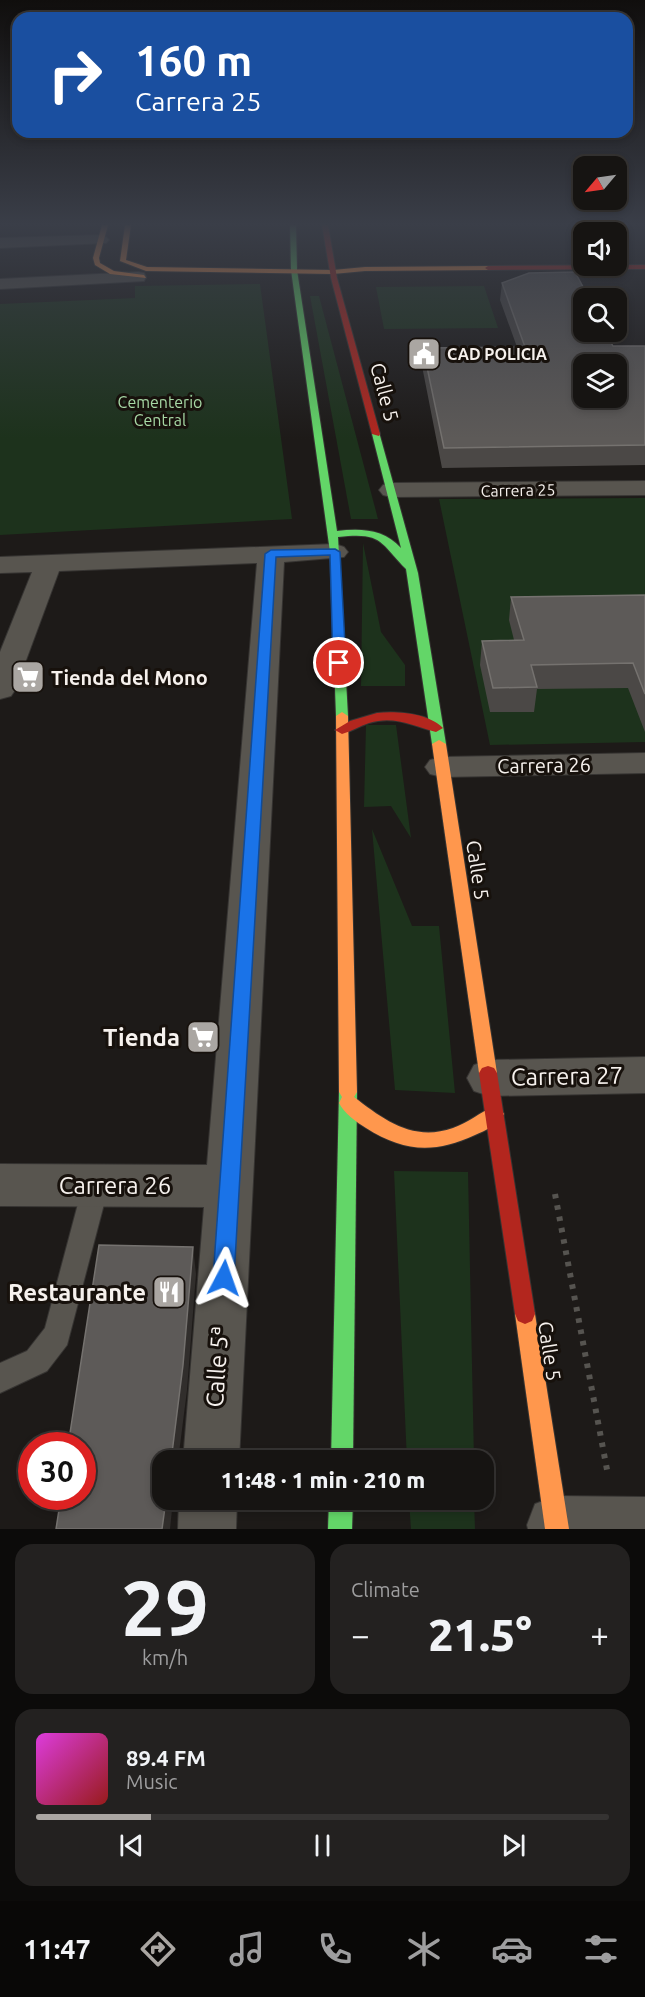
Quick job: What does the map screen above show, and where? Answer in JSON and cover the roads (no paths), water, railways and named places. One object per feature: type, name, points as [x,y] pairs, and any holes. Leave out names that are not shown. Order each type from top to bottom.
[{"type":"main road","points":[[283,296],[286,304],[303,319]]},
{"type":"main road","points":[[299,296],[334,543],[342,730],[348,1103],[342,1450]]},
{"type":"main road","name":"Calle 5","points":[[339,296],[413,573],[557,1527]]},
{"type":"main road","points":[[334,543],[363,530],[383,534],[413,573]]},
{"type":"main road","points":[[342,730],[361,718],[388,713],[415,716],[436,728]]},
{"type":"main road","points":[[348,1103],[366,1122],[392,1136],[419,1142],[449,1140],[475,1131],[492,1096]]},
{"type":"main road","points":[[340,1529],[341,1510]]},
{"type":"street","name":"Carrera 25","points":[[391,490],[645,488]]},
{"type":"street","points":[[172,558],[208,546],[247,538],[288,534],[334,543]]},
{"type":"street","points":[[0,565],[271,554],[334,543]]},
{"type":"street","name":"Calle 5ª","points":[[212,1450],[271,554]]},
{"type":"street","points":[[0,690],[49,562]]},
{"type":"street","name":"Carrera 26","points":[[442,767],[645,762]]},
{"type":"street","name":"Carrera 27","points":[[492,1096],[645,1075]]},
{"type":"street","name":"Carrera 26","points":[[0,1185],[230,1186]]},
{"type":"street","points":[[207,1529],[208,1510]]},
{"type":"street","points":[[557,1527],[645,1526]]},
{"type":"lane","points":[[0,1378],[8,1377],[37,1361],[57,1335],[96,1185]]},
{"type":"place","name":"CAD POLICIA","points":[[424,354]]},
{"type":"place","name":"Tienda del Mono","points":[[28,677]]},
{"type":"place","name":"Tienda","points":[[203,1037]]},
{"type":"place","name":"Restaurante","points":[[169,1292]]},
{"type":"park label","name":"Cementerio Central","points":[[160,411]]}]
